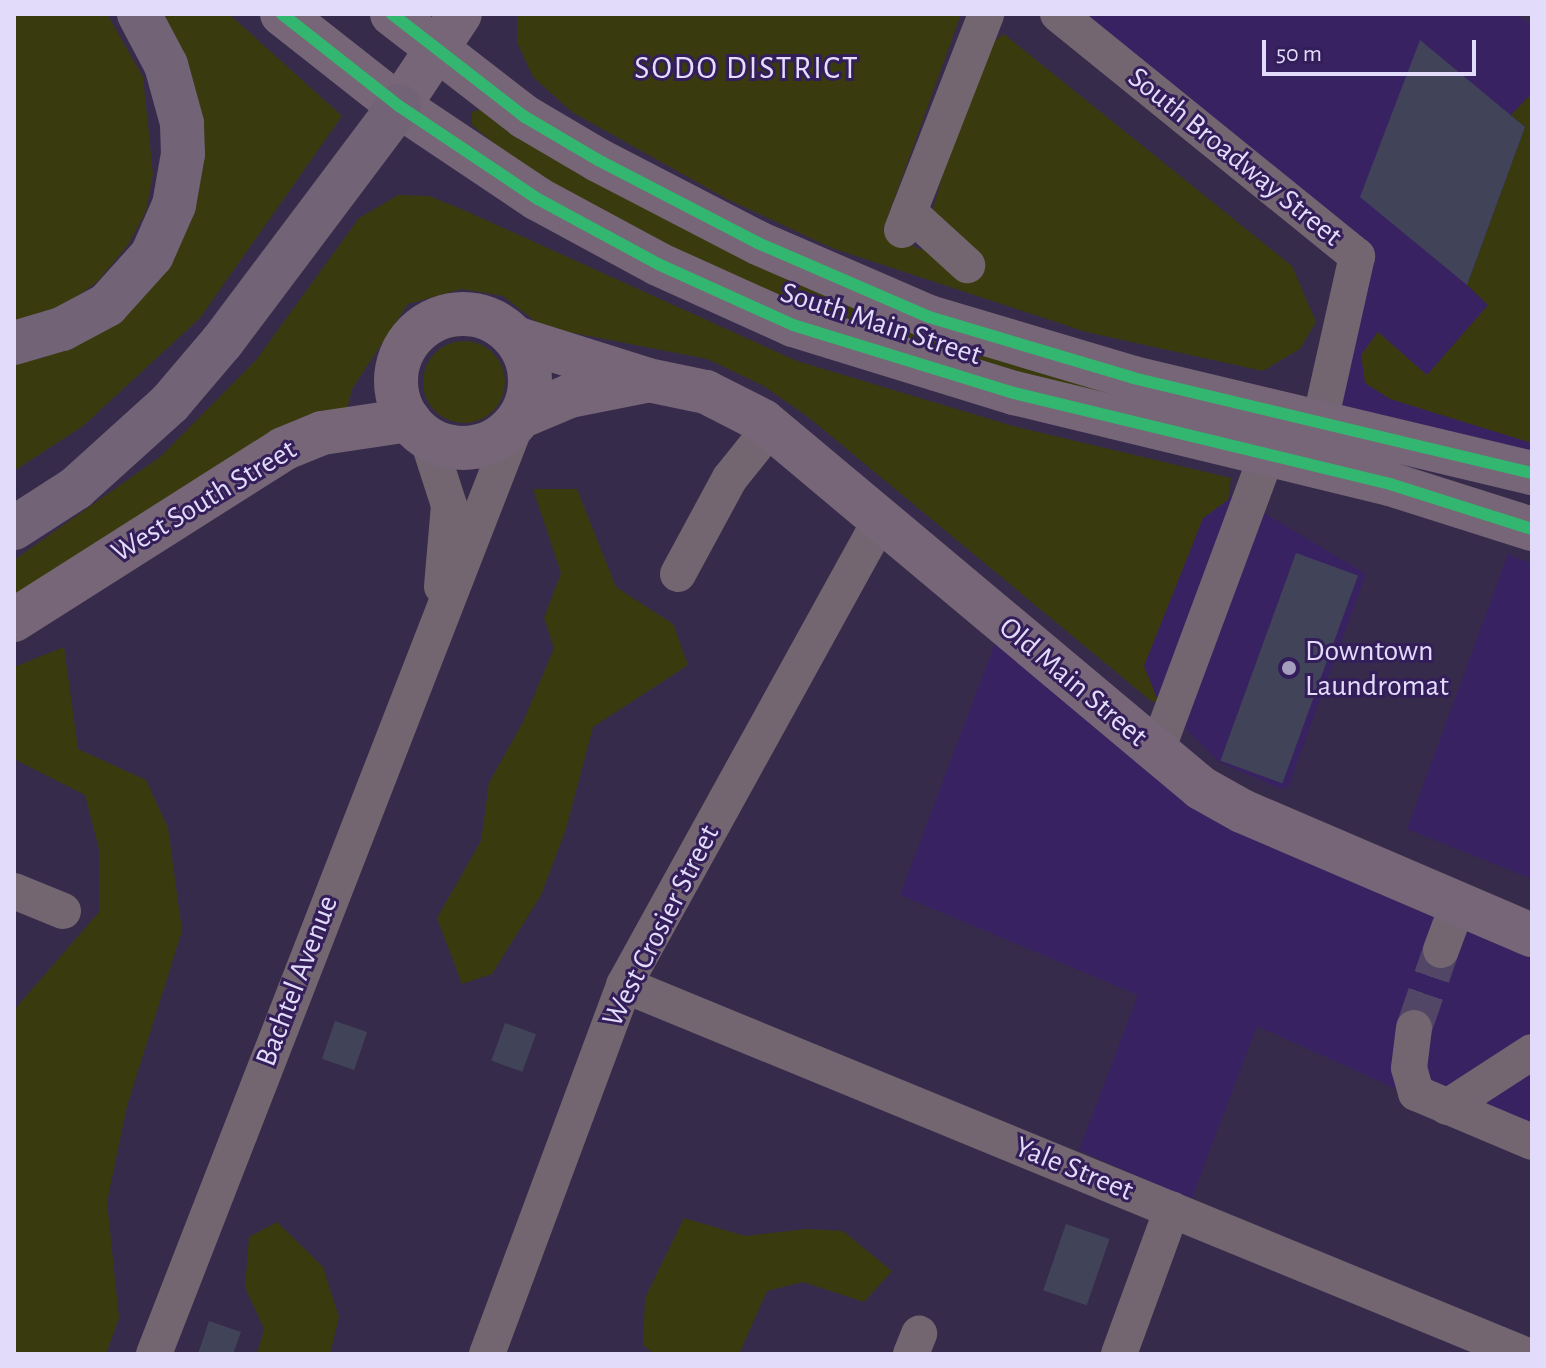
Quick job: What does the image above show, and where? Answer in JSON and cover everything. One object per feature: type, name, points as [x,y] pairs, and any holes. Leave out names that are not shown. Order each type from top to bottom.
[{"type":"highway","points":[[14,343],[62,329],[107,305],[152,255],[174,205],[183,154],[182,123],[166,65],[139,14]]},
{"type":"highway","points":[[14,528],[76,488],[170,403],[222,342],[399,106]]},
{"type":"main road","name":"South Main Street","points":[[282,14],[399,106],[596,232],[793,325],[1014,393],[1434,496],[1532,529]]},
{"type":"main road","name":"South Main Street","points":[[392,14],[525,117],[686,208],[929,317],[1133,378],[1532,473]]},
{"type":"main road","points":[[399,106],[460,14]]},
{"type":"main road","points":[[470,315],[496,323],[515,338],[530,378],[519,418],[500,437],[475,447],[447,446],[418,428],[397,389],[398,370],[404,352],[421,329],[447,316],[470,315]]},
{"type":"main road","name":"Old Main Street","points":[[515,338],[648,380],[706,392],[771,427],[1156,753],[1242,811],[1532,935]]},
{"type":"main road","name":"Old Main Street","points":[[519,418],[570,396],[648,380]]},
{"type":"main road","name":"West South Street","points":[[14,620],[283,449],[322,433],[418,428]]},
{"type":"street","points":[[967,265],[906,221],[986,14]]},
{"type":"street","name":"South Broadway Street","points":[[1058,14],[1357,256],[1310,465]]},
{"type":"street","name":"Bachtel Avenue","points":[[154,1354],[440,609],[460,577],[492,478],[519,418]]},
{"type":"street","points":[[678,574],[730,478],[771,427]]},
{"type":"street","name":"Bachtel Avenue","points":[[418,428],[449,505],[440,609]]},
{"type":"street","points":[[1156,753],[1267,454]]},
{"type":"street","name":"West Crosier Street","points":[[487,1354],[624,985],[881,519]]},
{"type":"street","points":[[14,891],[63,911]]},
{"type":"street","points":[[1441,950],[1458,904]]},
{"type":"street","name":"Yale Street","points":[[624,985],[1523,1354]]},
{"type":"street","points":[[1414,1028],[1409,1068],[1416,1093],[1532,1142]]},
{"type":"street","points":[[1447,1107],[1532,1052]]},
{"type":"street","points":[[1119,1354],[1172,1209]]},
{"type":"shaded area","points":[[14,14],[107,14],[143,77],[153,174],[146,211],[128,245],[97,282],[56,312],[14,328]]},
{"type":"shaded area","points":[[158,14],[229,14],[342,116],[200,318],[83,426],[14,471],[14,362],[43,358],[125,308],[169,246]]},
{"type":"shaded area","points":[[517,14],[961,14],[883,230],[921,250],[972,73],[981,50],[1004,34],[1292,266],[1316,322],[1300,349],[1263,371],[1086,332],[832,248],[727,199],[572,112],[533,77],[517,42]]},
{"type":"shaded area","points":[[1073,14],[1517,14],[1532,26],[1532,467],[1331,413],[1361,247]]},
{"type":"shaded area","points":[[1532,93],[1532,443],[1390,399],[1365,383],[1361,355],[1378,332],[1427,375],[1488,305],[1467,285],[1525,127],[1511,115]]},
{"type":"shaded area","points":[[481,109],[1149,406],[920,349],[756,286],[643,236],[533,176],[472,125],[472,112]]},
{"type":"shaded area","points":[[398,195],[429,196],[466,211],[797,361],[1013,426],[1231,478],[1228,500],[1203,518],[1144,666],[1159,703],[1151,701],[807,416],[762,385],[707,359],[543,327],[503,296],[462,289],[408,304],[352,389],[344,422],[14,609],[14,560],[160,457],[256,360],[359,218]]},
{"type":"shaded area","points":[[464,341],[480,344],[493,353],[502,366],[505,382],[502,398],[493,411],[480,420],[464,423],[448,420],[435,411],[426,398],[423,382],[426,366],[435,353],[448,344]]},
{"type":"shaded area","points":[[533,489],[577,489],[616,587],[673,624],[688,665],[593,727],[566,829],[541,895],[492,974],[462,984],[437,918],[481,841],[489,783],[523,722],[554,648],[544,618],[561,573]]},
{"type":"shaded area","points":[[1234,495],[1366,574],[1288,787],[1281,789],[1219,762],[1159,703],[1144,666],[1203,518]]},
{"type":"shaded area","points":[[1508,554],[1532,564],[1532,879],[1407,829]]},
{"type":"shaded area","points":[[998,635],[1207,802],[1532,942],[1532,1150],[1257,1026],[1191,1200],[1079,1150],[1138,995],[900,895]]},
{"type":"shaded area","points":[[64,647],[78,749],[146,780],[168,828],[182,931],[127,1106],[107,1202],[119,1318],[106,1354],[14,1354],[14,1010],[99,912],[99,849],[85,795],[14,759],[14,667]]},
{"type":"shaded area","points":[[684,1218],[745,1236],[807,1229],[843,1231],[892,1271],[864,1302],[803,1282],[767,1291],[739,1354],[654,1354],[643,1345],[645,1298]]},
{"type":"shaded area","points":[[277,1222],[323,1267],[339,1317],[330,1354],[257,1354],[264,1329],[245,1287],[249,1237]]},
{"type":"building","points":[[1420,40],[1525,127],[1467,285],[1360,197]]},
{"type":"building","name":"Downtown Laundromat","points":[[1296,553],[1358,576],[1282,783],[1220,761]]},
{"type":"building","points":[[335,1021],[367,1032],[354,1070],[322,1059]]},
{"type":"building","points":[[505,1023],[536,1034],[522,1072],[491,1061]]},
{"type":"building","points":[[1066,1224],[1109,1239],[1087,1305],[1043,1290]]},
{"type":"building","points":[[209,1321],[241,1332],[233,1354],[198,1354]]},
{"type":"tunnel","points":[[1414,1028],[1441,950]]},
{"type":"cycle path","points":[[282,14],[399,106],[538,199],[658,264],[793,325],[1014,393],[1390,484],[1532,529]]},
{"type":"cycle path","points":[[392,14],[525,117],[598,160],[758,243],[929,317],[1133,378],[1532,473]]},
{"type":"place","name":"Downtown Laundromat","points":[[1289,668]]},
{"type":"district","name":"SODO DISTRICT","points":[[747,68]]}]
